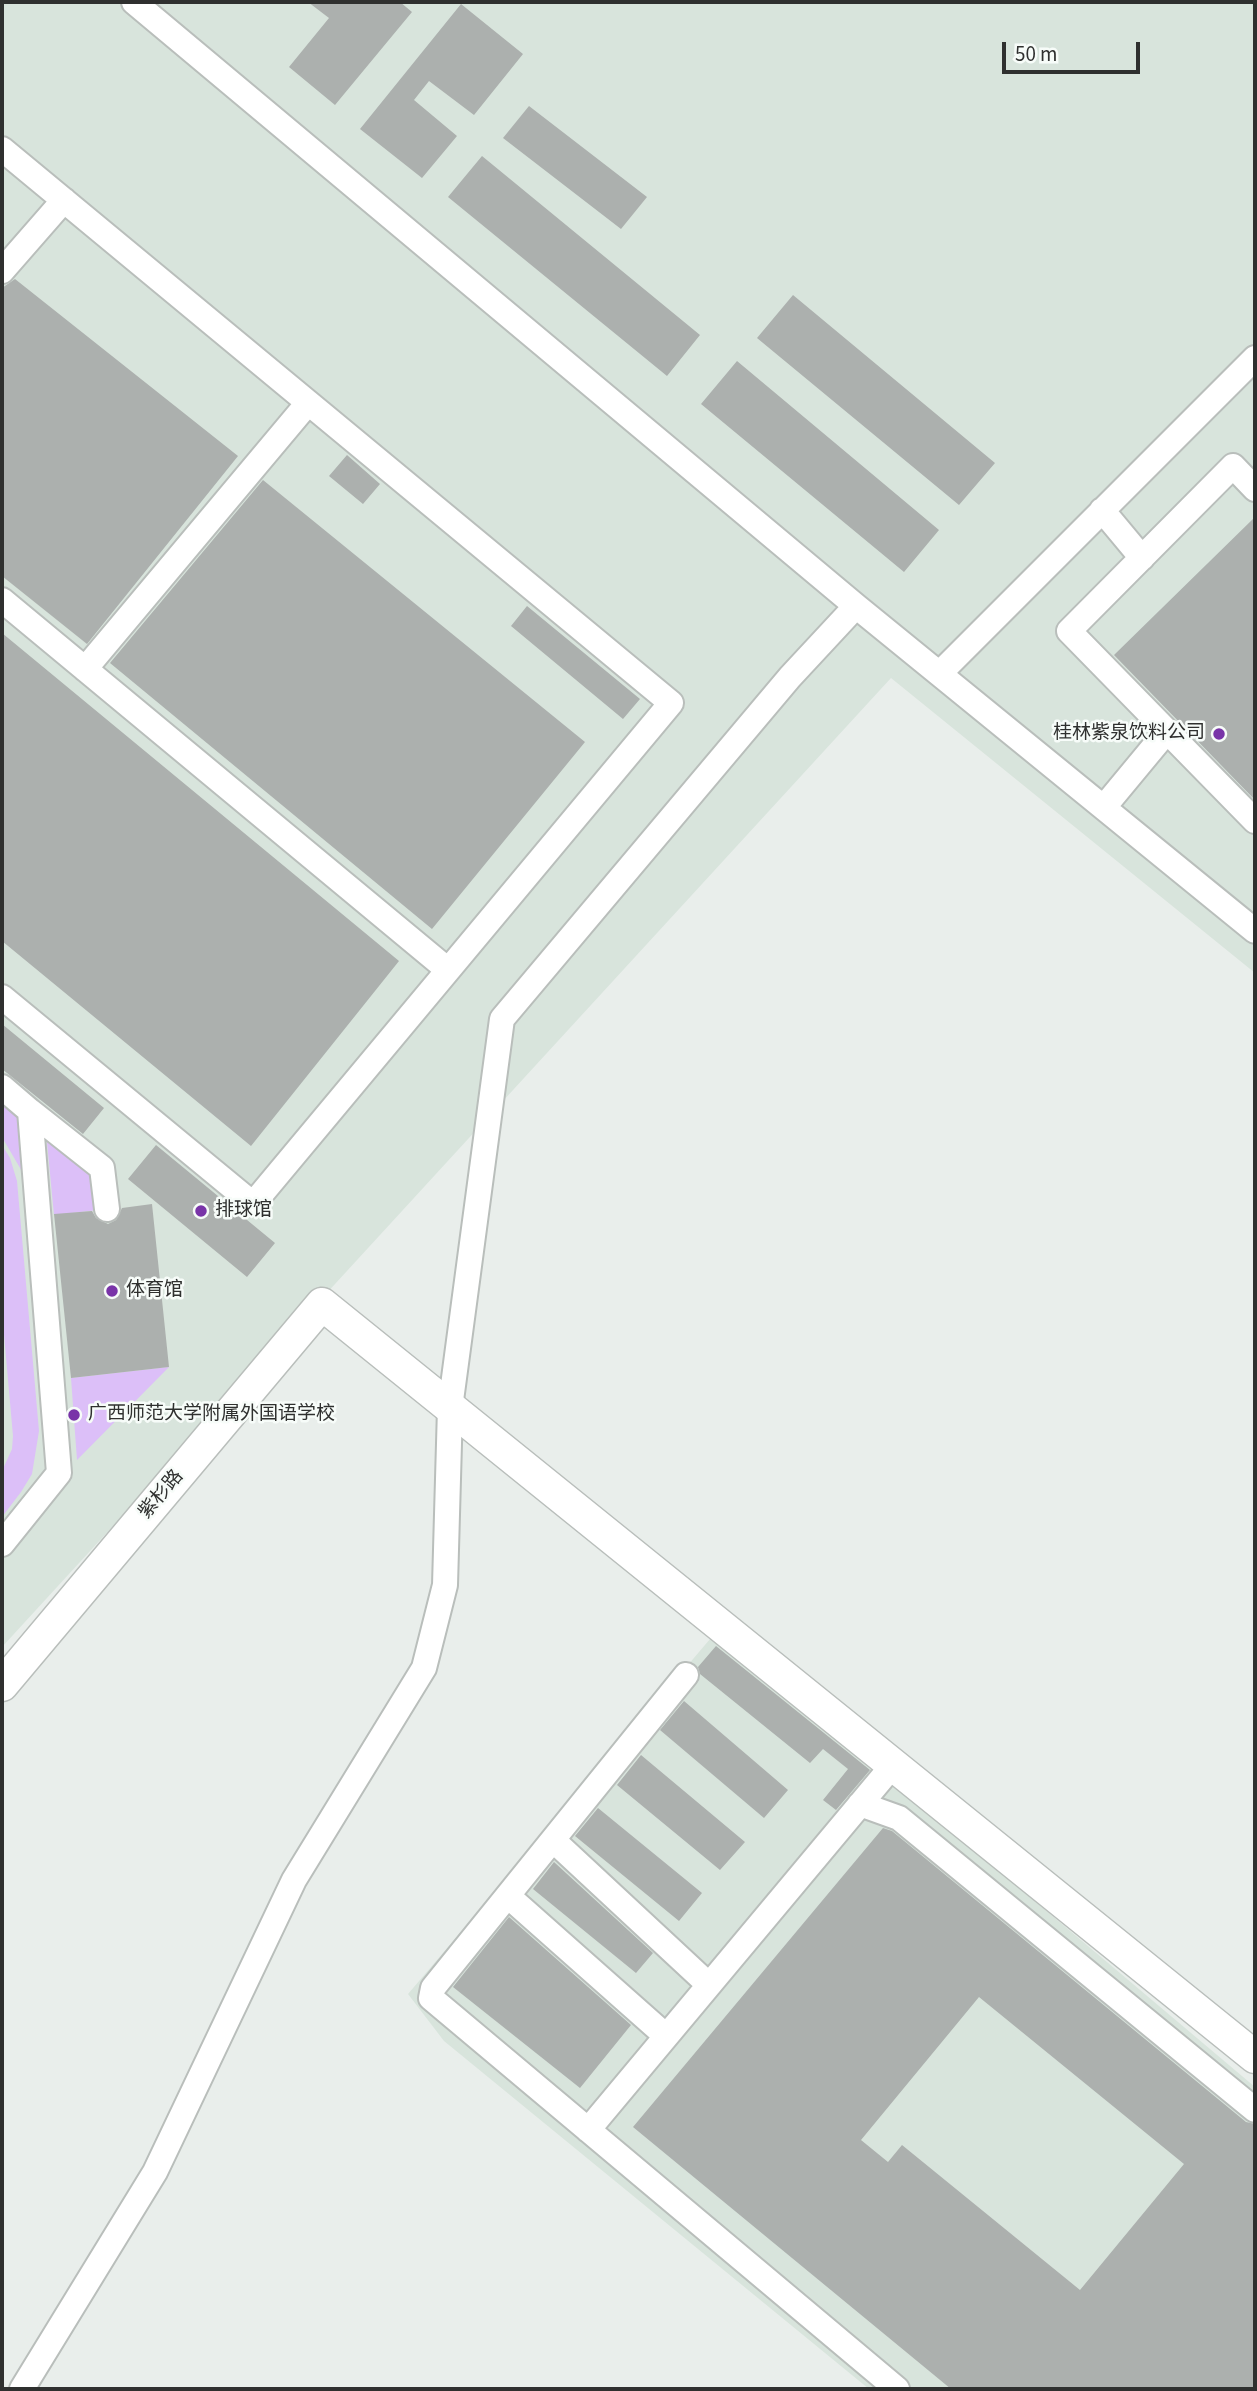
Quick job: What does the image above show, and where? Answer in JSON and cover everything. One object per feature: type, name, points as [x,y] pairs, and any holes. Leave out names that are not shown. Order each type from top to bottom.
[{"type":"main road","name":"紫杉路","points":[[2,1685],[322,1304],[450,1408]]},
{"type":"main road","points":[[450,1408],[1255,2057]]},
{"type":"street","points":[[134,2],[856,606],[1255,931]]},
{"type":"street","points":[[2,149],[671,703],[253,1204],[2,997]]},
{"type":"street","points":[[2,271],[64,200]]},
{"type":"street","points":[[940,673],[1255,358]]},
{"type":"street","points":[[85,669],[309,403]]},
{"type":"street","points":[[1255,489],[1233,466],[1069,631],[1255,821]]},
{"type":"street","points":[[1102,510],[1142,558]]},
{"type":"street","points":[[2,600],[448,970]]},
{"type":"street","points":[[22,2389],[155,2172],[294,1880],[424,1668],[445,1585],[450,1408],[502,1019],[790,677],[856,606]]},
{"type":"street","points":[[1104,807],[1167,732]]},
{"type":"street","points":[[2,1087],[102,1168],[107,1209]]},
{"type":"street","points":[[2,1544],[59,1472],[30,1111]]},
{"type":"street","points":[[687,1675],[433,1988],[431,1998],[897,2389]]},
{"type":"street","points":[[588,2130],[893,1765]]},
{"type":"street","points":[[860,1804],[899,1818],[1255,2110]]},
{"type":"street","points":[[553,1840],[709,1985]]},
{"type":"street","points":[[508,1896],[667,2036]]},
{"type":"shaded area","points":[[2,2],[1255,2],[1255,973],[891,678],[2,1647]]},
{"type":"shaded area","points":[[2,1103],[21,1120],[27,1180],[2,1137]]},
{"type":"shaded area","points":[[46,1132],[94,1169],[98,1210],[54,1215]]},
{"type":"shaded area","points":[[2,1145],[10,1158],[17,1181],[39,1431],[32,1474],[2,1517],[2,1471],[12,1449],[13,1436],[2,1312]]},
{"type":"shaded area","points":[[169,1367],[77,1460],[71,1378]]},
{"type":"shaded area","points":[[716,1632],[1255,2087],[1255,2389],[869,2389],[444,2041],[408,1994]]},
{"type":"building","points":[[308,2],[400,2],[412,12],[335,105],[289,67],[329,18]]},
{"type":"building","points":[[461,4],[523,54],[474,115],[429,81],[414,100],[457,136],[422,178],[360,129]]},
{"type":"building","points":[[529,106],[647,197],[621,229],[503,138]]},
{"type":"building","points":[[482,156],[700,335],[667,376],[448,197]]},
{"type":"building","points":[[15,279],[238,456],[87,644],[2,576],[2,288]]},
{"type":"building","points":[[793,295],[995,463],[959,505],[757,338]]},
{"type":"building","points":[[737,361],[939,530],[904,572],[701,404]]},
{"type":"building","points":[[347,455],[380,484],[363,504],[329,476]]},
{"type":"building","points":[[263,480],[585,742],[432,929],[110,663]]},
{"type":"building","name":"桂林紫泉饮料公司","points":[[1255,517],[1255,800],[1114,655]]},
{"type":"building","points":[[527,606],[640,699],[623,719],[511,626]]},
{"type":"building","points":[[2,633],[399,961],[251,1146],[2,941]]},
{"type":"building","points":[[2,1024],[104,1108],[83,1134],[2,1069]]},
{"type":"building","name":"排球馆","points":[[156,1145],[275,1243],[247,1277],[128,1179]]},
{"type":"building","name":"体育馆","points":[[152,1204],[169,1367],[71,1378],[54,1214],[92,1211],[96,1218],[108,1224],[116,1220],[122,1208]]},
{"type":"building","points":[[716,1646],[870,1770],[836,1810],[823,1800],[848,1769],[823,1749],[810,1763],[700,1674],[698,1667]]},
{"type":"building","points":[[684,1701],[788,1790],[764,1818],[660,1730]]},
{"type":"building","points":[[641,1755],[745,1842],[720,1870],[617,1785]]},
{"type":"building","points":[[598,1808],[702,1893],[679,1921],[575,1836]]},
{"type":"building","points":[[883,1828],[892,1831],[1246,2122],[1255,2124],[1255,2389],[951,2389],[633,2127]],"holes":[[[979,1997],[1184,2164],[1080,2290],[902,2145],[888,2162],[861,2140]]]},
{"type":"building","points":[[554,1862],[653,1953],[636,1973],[533,1889]]},
{"type":"building","points":[[509,1917],[631,2025],[580,2088],[453,1987]]},
{"type":"place","name":"桂林紫泉饮料公司","points":[[1219,734]]},
{"type":"place","name":"排球馆","points":[[201,1211]]},
{"type":"place","name":"体育馆","points":[[112,1291]]},
{"type":"place","name":"广西师范大学附属外国语学校","points":[[74,1415]]}]
